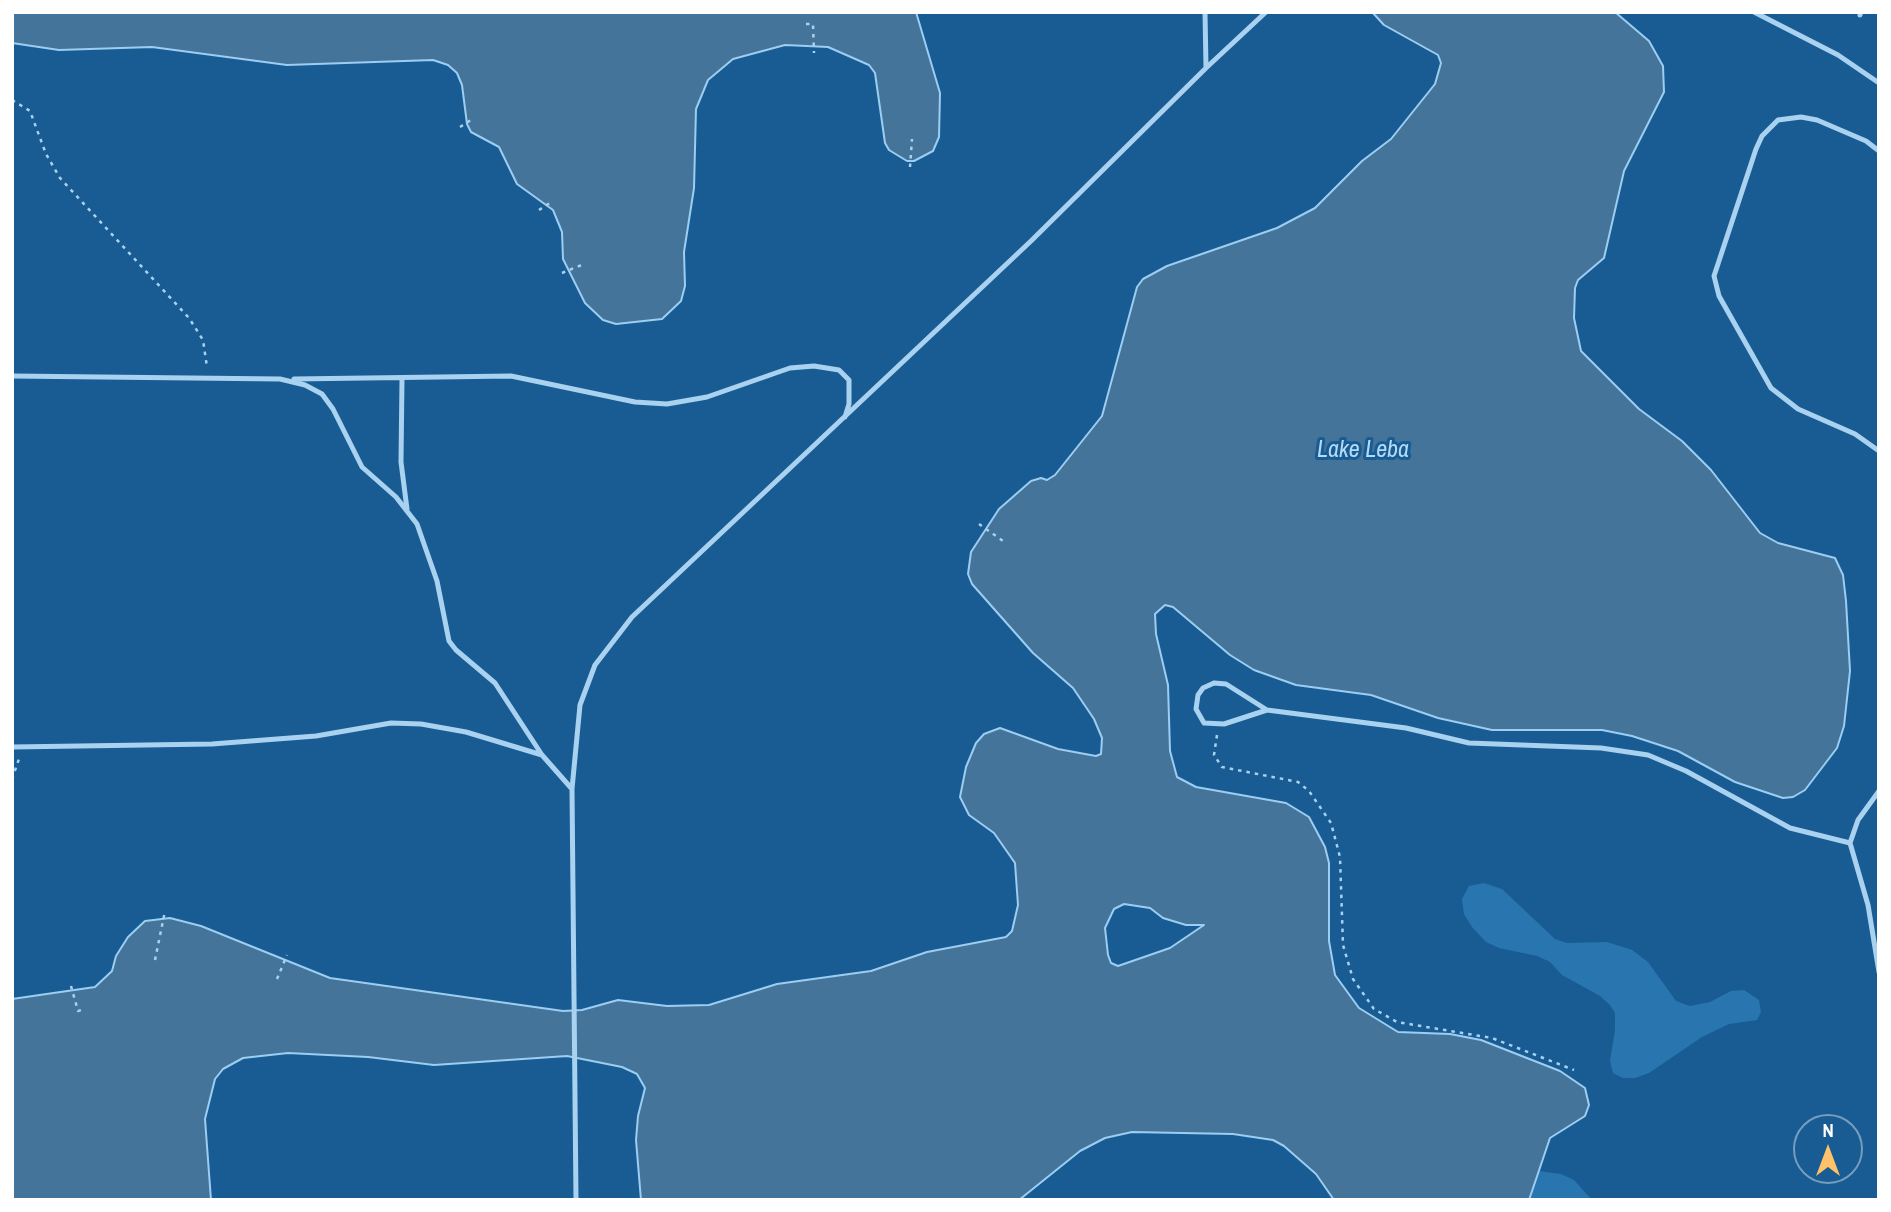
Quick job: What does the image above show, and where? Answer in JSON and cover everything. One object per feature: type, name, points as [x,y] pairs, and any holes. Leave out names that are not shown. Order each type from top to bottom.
[{"type":"lane","points":[[1205,12],[1206,68]]},
{"type":"lane","points":[[576,1200],[572,789],[580,705],[588,679],[608,644],[638,611],[844,420],[1266,12]]},
{"type":"lane","points":[[1754,12],[1838,55],[1879,83]]},
{"type":"lane","points":[[1879,151],[1866,141],[1817,120],[1801,117],[1778,120],[1762,136],[1756,149],[1714,276],[1719,296],[1771,388],[1798,409],[1855,434],[1879,451]]},
{"type":"lane","points":[[12,376],[280,379],[520,377],[635,402],[667,404],[706,397],[770,374],[814,366],[839,370],[849,380],[849,404],[844,420]]},
{"type":"lane","points":[[280,379],[305,385],[322,394],[333,409],[362,467],[407,509]]},
{"type":"lane","points":[[402,379],[401,462],[407,509],[431,560],[449,641],[495,683],[542,755],[572,789]]},
{"type":"lane","points":[[1267,710],[1226,684],[1214,683],[1203,688],[1196,709],[1204,723],[1219,724],[1267,710],[1406,728],[1469,743],[1601,748],[1648,755],[1686,771],[1790,828],[1850,843]]},
{"type":"lane","points":[[12,747],[270,740],[405,723],[466,733],[542,755]]},
{"type":"lane","points":[[1879,791],[1858,820],[1850,843],[1868,905],[1879,972]]},
{"type":"path","points":[[806,24],[813,24],[814,53]]},
{"type":"path","points":[[12,100],[26,105],[30,111],[46,154],[60,178],[108,228],[139,268],[197,330],[206,351],[209,378]]},
{"type":"path","points":[[460,127],[471,120]]},
{"type":"path","points":[[910,167],[912,139]]},
{"type":"path","points":[[539,211],[553,201]]},
{"type":"path","points":[[562,273],[584,264]]},
{"type":"path","points":[[979,524],[1003,541]]},
{"type":"path","points":[[1219,724],[1214,755],[1222,767],[1298,782],[1309,791],[1331,822],[1340,857],[1343,945],[1353,979],[1374,1009],[1397,1021],[1482,1035],[1574,1070]]},
{"type":"path","points":[[12,779],[23,747]]},
{"type":"path","points":[[155,960],[165,911]]},
{"type":"path","points":[[278,979],[287,955]]},
{"type":"path","points":[[71,986],[78,1012],[85,1009]]},
{"type":"shaded area","points":[[1484,883],[1502,889],[1555,939],[1567,943],[1607,942],[1632,950],[1648,962],[1676,1001],[1690,1006],[1710,1002],[1731,991],[1744,990],[1759,1000],[1761,1012],[1757,1020],[1729,1024],[1702,1037],[1649,1073],[1635,1078],[1623,1078],[1613,1073],[1610,1061],[1615,1013],[1610,1005],[1600,996],[1562,975],[1550,962],[1537,956],[1499,948],[1486,942],[1472,927],[1464,914],[1462,899],[1469,886]]},
{"type":"shaded area","points":[[1538,1171],[1561,1174],[1574,1180],[1592,1200],[1529,1200]]},
{"type":"water","points":[[12,12],[916,12],[940,93],[939,137],[933,151],[914,161],[907,161],[889,150],[885,143],[875,73],[869,65],[828,47],[785,45],[733,59],[708,80],[696,109],[694,188],[684,252],[685,286],[681,301],[662,319],[616,324],[603,320],[585,303],[563,259],[562,232],[553,210],[517,184],[499,147],[471,132],[467,124],[462,85],[457,73],[448,65],[433,60],[287,65],[152,47],[59,50],[12,43]]},
{"type":"water","name":"Lake Leba","points":[[1372,12],[1615,12],[1649,41],[1663,66],[1664,92],[1624,171],[1604,258],[1578,280],[1575,288],[1574,318],[1581,351],[1639,409],[1682,441],[1711,470],[1760,533],[1778,543],[1835,558],[1843,575],[1850,671],[1844,726],[1837,748],[1805,790],[1793,797],[1783,798],[1735,782],[1678,751],[1632,736],[1602,730],[1492,730],[1438,718],[1371,695],[1296,685],[1254,670],[1230,655],[1173,607],[1165,605],[1155,614],[1156,634],[1168,685],[1170,751],[1177,777],[1196,787],[1286,803],[1309,817],[1325,847],[1329,863],[1329,941],[1335,975],[1359,1008],[1398,1032],[1450,1034],[1481,1040],[1560,1071],[1585,1088],[1589,1105],[1585,1116],[1550,1138],[1529,1200],[1334,1200],[1316,1174],[1284,1146],[1273,1140],[1233,1134],[1132,1132],[1105,1138],[1080,1151],[1019,1200],[641,1200],[636,1140],[638,1116],[645,1088],[637,1074],[622,1067],[567,1056],[434,1065],[368,1057],[288,1053],[243,1058],[223,1069],[215,1079],[205,1119],[211,1200],[12,1200],[12,999],[95,987],[112,971],[116,956],[128,937],[145,921],[170,918],[201,926],[330,978],[563,1011],[582,1010],[618,1000],[667,1006],[709,1005],[777,984],[871,971],[927,952],[1006,937],[1012,931],[1018,905],[1015,863],[994,833],[969,815],[960,797],[966,767],[976,743],[984,734],[1000,728],[1058,749],[1096,756],[1101,754],[1102,738],[1094,719],[1073,688],[1033,653],[972,584],[968,574],[971,552],[999,509],[1031,481],[1041,478],[1047,480],[1055,475],[1102,416],[1137,287],[1143,279],[1167,266],[1277,228],[1315,208],[1362,161],[1391,139],[1435,84],[1441,63],[1438,55],[1384,25]],"holes":[[[1124,904],[1150,908],[1163,918],[1186,925],[1204,925],[1170,948],[1118,966],[1111,963],[1105,928],[1114,909]]]}]
